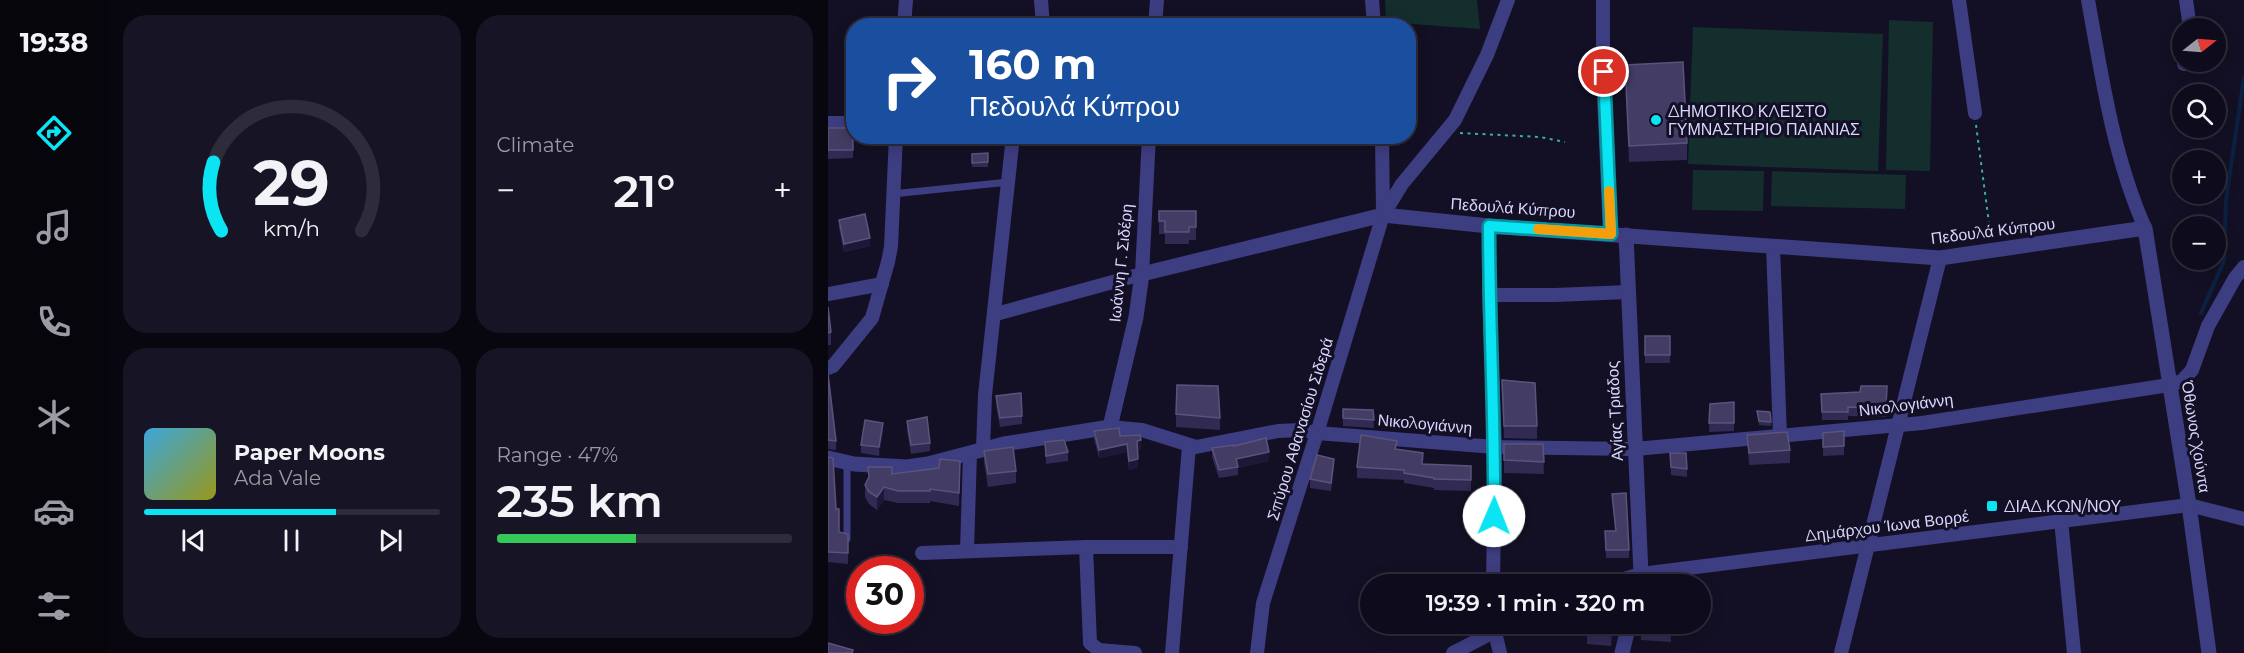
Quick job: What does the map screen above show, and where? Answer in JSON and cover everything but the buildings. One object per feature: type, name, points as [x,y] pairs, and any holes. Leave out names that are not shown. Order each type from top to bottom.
[{"type":"street","points":[[905,18],[906,0]]},
{"type":"street","points":[[1041,0],[1042,18]]},
{"type":"street","points":[[1156,18],[1157,0]]},
{"type":"street","points":[[1372,0],[1373,18]]},
{"type":"street","points":[[1383,215],[1402,184],[1455,120],[1472,89],[1508,0]]},
{"type":"street","points":[[1603,0],[1604,72],[1618,234]]},
{"type":"street","points":[[1959,0],[1975,113]]},
{"type":"street","points":[[2088,0],[2114,138],[2125,177],[2145,228]]},
{"type":"street","points":[[2186,0],[2189,18]]},
{"type":"street","points":[[828,123],[846,123]]},
{"type":"street","points":[[828,368],[833,366],[872,318],[891,247],[895,144]]},
{"type":"street","points":[[967,551],[976,451],[996,314],[1012,144]]},
{"type":"street","name":"Ιωάννη Γ. Σιδέρη","points":[[1110,427],[1136,317],[1142,274],[1149,144]]},
{"type":"street","points":[[1382,144],[1383,215]]},
{"type":"street","name":"Πεδουλά Κύπρου","points":[[996,314],[1142,274],[1383,215],[1489,226],[1940,258],[2145,228]]},
{"type":"street","name":"Σπύρου Αθανασίου Σιδερά","points":[[1257,653],[1263,603],[1383,215]]},
{"type":"street","points":[[1489,226],[1489,295],[1495,447],[1493,574]]},
{"type":"street","name":"Όθωνος Χούντα","points":[[2145,228],[2189,505],[2209,653]]},
{"type":"street","name":"Αγίας Τριάδος","points":[[1618,234],[1628,292],[1640,574]]},
{"type":"street","points":[[1773,246],[1780,435]]},
{"type":"street","points":[[1841,653],[1940,258]]},
{"type":"street","points":[[2169,385],[2182,381],[2192,370],[2208,326],[2235,278],[2244,267]]},
{"type":"street","points":[[828,294],[882,284]]},
{"type":"street","points":[[1489,295],[1628,292]]},
{"type":"street","name":"Νικολογιάννη","points":[[828,458],[847,462],[908,467],[976,451],[1110,427],[1142,430],[1189,446],[1203,447],[1278,431],[1302,430],[1495,447],[1635,449],[1898,425],[2169,385]]},
{"type":"street","points":[[1172,653],[1189,446]]},
{"type":"street","name":"Δημάρχου Ίωνα Βορρέ","points":[[1679,574],[1868,545],[2189,505],[2244,519]]},
{"type":"street","points":[[2061,520],[2074,653]]},
{"type":"street","points":[[922,553],[1086,547],[1180,548]]},
{"type":"street","points":[[1086,547],[1090,643],[1099,650],[1135,653]]},
{"type":"street","points":[[1453,653],[1483,634]]},
{"type":"street","points":[[1495,634],[1500,653]]},
{"type":"street","points":[[1622,653],[1627,634]]},
{"type":"lane","points":[[892,194],[1009,182]]},
{"type":"lane","points":[[847,462],[847,539]]},
{"type":"path","points":[[1975,113],[1993,251]]},
{"type":"path","points":[[1445,132],[1540,137],[1565,142]]},
{"type":"green space","points":[[1385,0],[1477,0],[1480,29],[1416,24],[1416,18],[1386,18]]},
{"type":"green space","points":[[1889,20],[1933,22],[1930,171],[1886,170]]},
{"type":"green space","points":[[1693,27],[1883,34],[1878,171],[1688,164]]},
{"type":"green space","points":[[1693,170],[1764,171],[1763,211],[1692,210]]},
{"type":"green space","points":[[1772,171],[1906,175],[1905,209],[1771,206]]},
{"type":"waterway","points":[[2201,313],[2224,261],[2226,200],[2244,77]]},
{"type":"slow traffic","points":[[1538,229],[1611,234],[1609,191]]},
{"type":"place","name":"ΔΗΜΟΤΙΚΟ ΚΛΕΙΣΤΟ ΓΥΜΝΑΣΤΗΡΙΟ ΠΑΙΑΝΙΑΣ","points":[[1656,120]]},
{"type":"place","name":"ΔΙΑΔ.ΚΩΝ/ΝΟΥ","points":[[1992,506]]},
{"type":"route","points":[[1494,516],[1495,447],[1489,295],[1489,226],[1611,234],[1604,72]]}]
